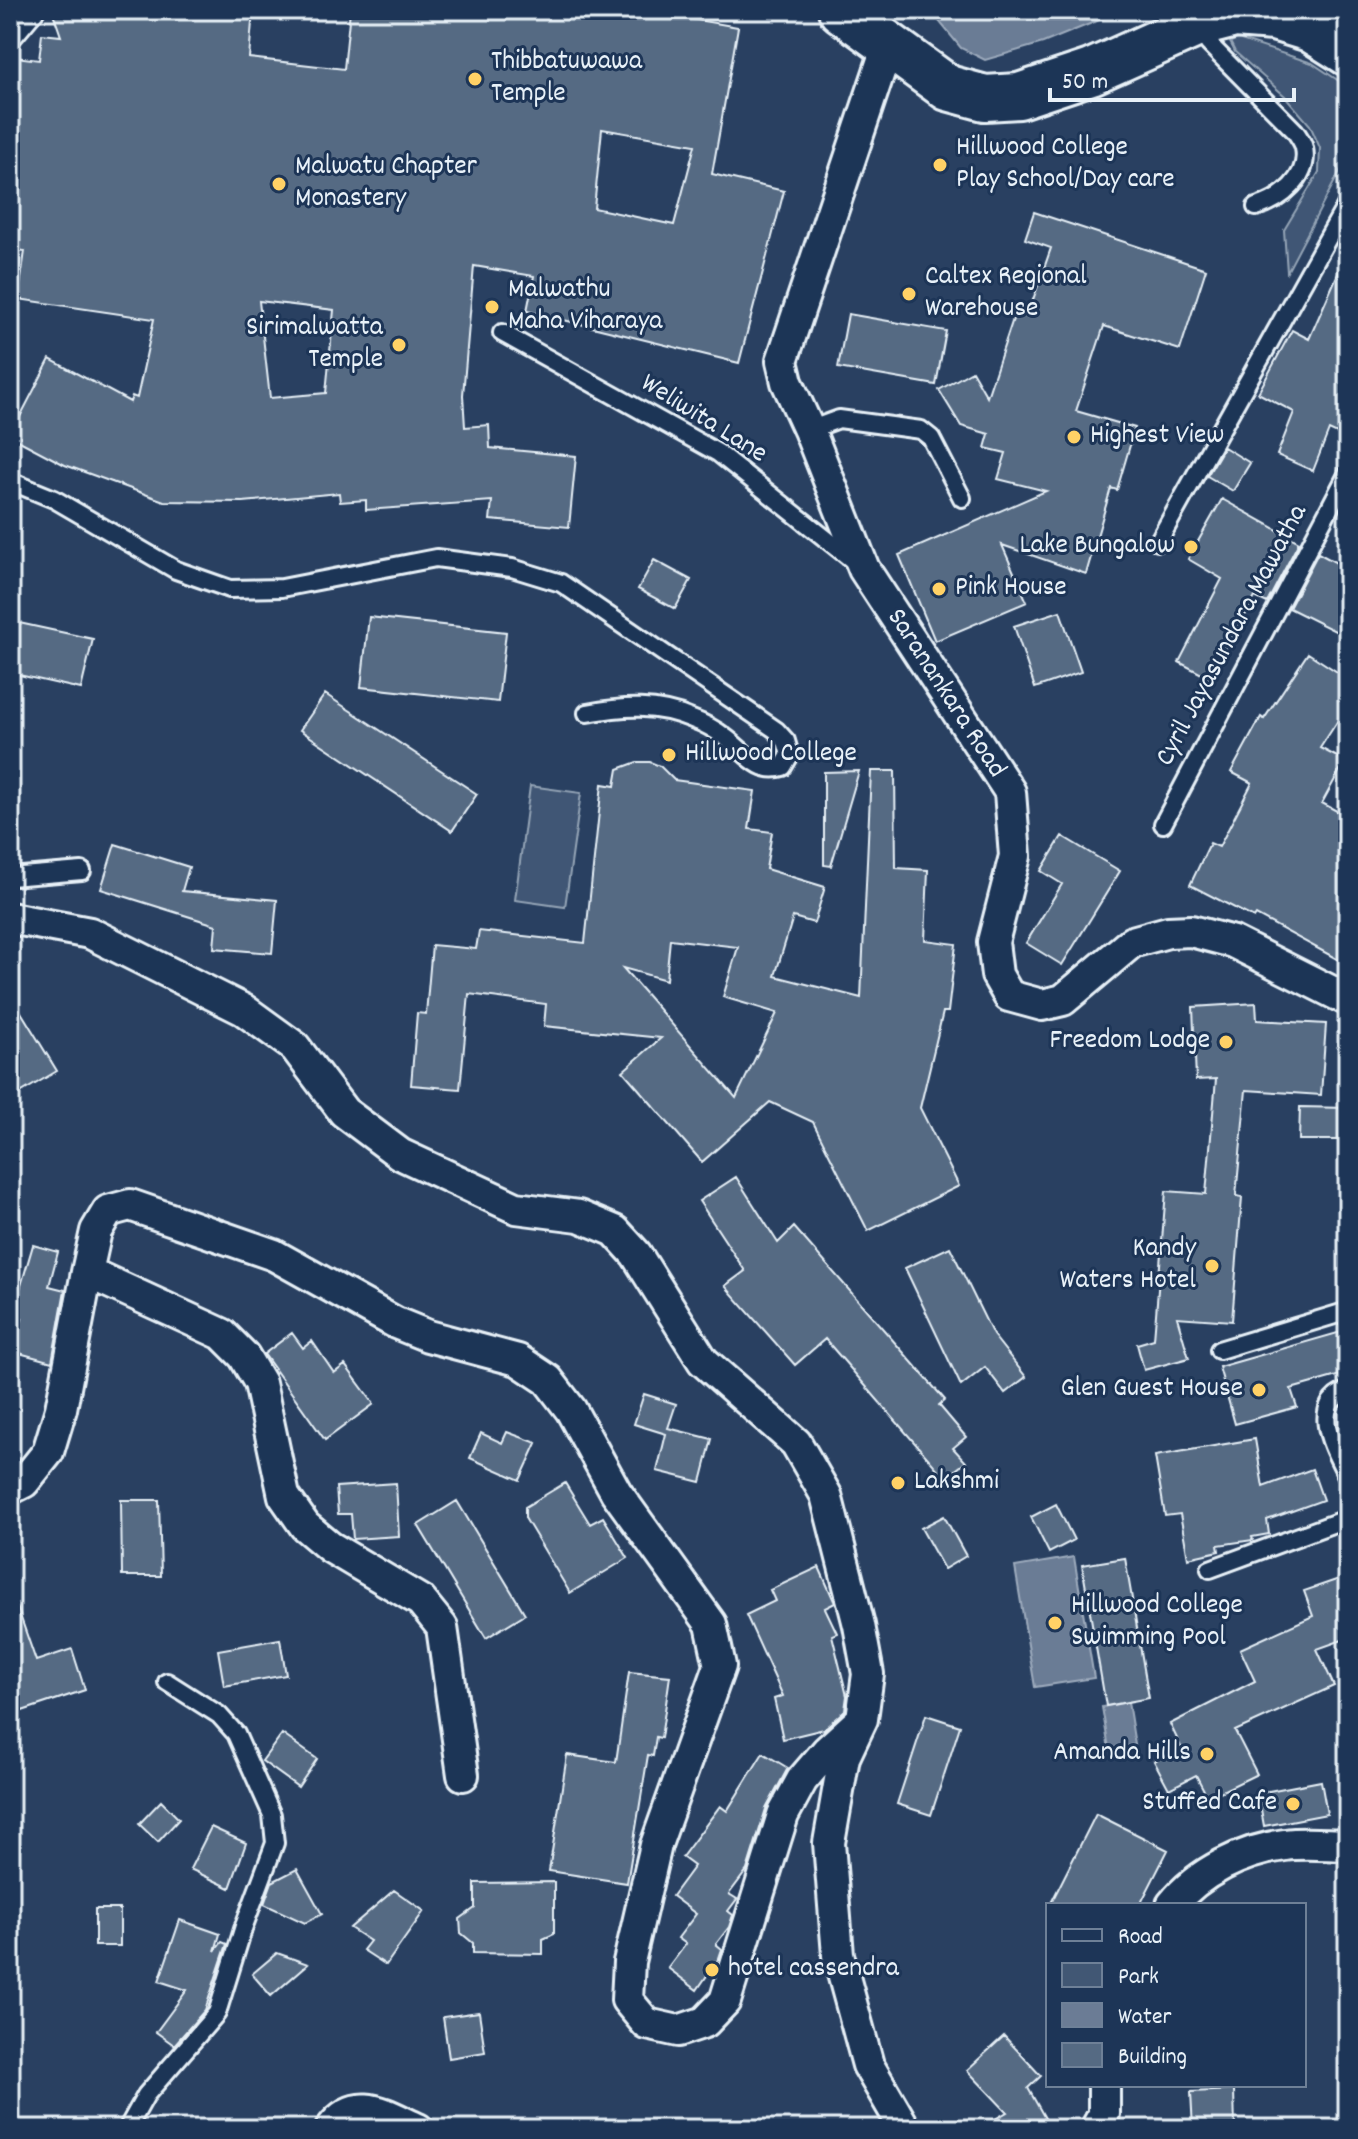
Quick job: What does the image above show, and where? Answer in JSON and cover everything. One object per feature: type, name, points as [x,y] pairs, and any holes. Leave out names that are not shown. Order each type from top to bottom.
[{"type":"main road","points":[[841,10],[948,88],[985,98],[1019,96],[1091,72],[1196,25],[1235,15],[1274,18],[1310,29],[1348,53]]},
{"type":"street","name":"Saranankara Road","points":[[888,45],[782,361],[787,382],[864,569],[1010,792],[1015,856],[993,942],[997,975],[1009,996],[1042,1005],[1063,1000],[1132,942],[1168,932],[1191,931],[1233,942],[1348,1000]]},
{"type":"street","points":[[10,918],[90,933],[244,1010],[295,1047],[344,1112],[400,1154],[516,1208],[579,1216],[615,1231],[636,1254],[703,1361],[796,1443],[826,1495],[859,1625],[868,1674],[862,1719],[844,1757],[829,1843],[838,1955],[868,2065],[905,2129]]},
{"type":"street","points":[[10,1489],[24,1482],[48,1452],[61,1409],[96,1231],[108,1211],[130,1205],[274,1255],[396,1323],[428,1336],[518,1360],[548,1380],[571,1410],[616,1492],[711,1624],[720,1666],[656,1845],[629,1962],[627,2000],[647,2024],[678,2031],[705,2022],[725,2001],[783,1815],[802,1780],[827,1751],[862,1719]]},
{"type":"street","points":[[87,1272],[222,1334],[244,1356],[260,1383],[284,1496],[305,1526],[330,1547],[421,1601],[442,1627],[463,1775]]},
{"type":"street","points":[[1174,1903],[1183,1892],[1232,1859],[1285,1845],[1348,1845]]},
{"type":"street","points":[[1096,2129],[1104,2114],[1104,2087]]},
{"type":"street","points":[[331,2129],[340,2117],[354,2109],[371,2109],[418,2129]]},
{"type":"lane","points":[[10,41],[36,10]]},
{"type":"lane","points":[[1196,25],[1209,44],[1295,131],[1304,147],[1300,173],[1288,189],[1272,203],[1256,207]]},
{"type":"lane","points":[[1158,542],[1348,202]]},
{"type":"lane","name":"Weliwita Lane","points":[[502,333],[718,453],[864,569]]},
{"type":"lane","points":[[809,430],[839,419],[921,430],[931,438],[962,498]]},
{"type":"lane","name":"Cyril Jayasundara Mawatha","points":[[1163,824],[1348,473]]},
{"type":"lane","points":[[10,481],[54,499],[176,570],[230,589],[282,588],[436,558],[512,568],[561,583],[776,730],[786,741],[790,755],[783,767],[773,771],[760,767],[726,737],[692,718],[648,706],[621,706],[587,713]]},
{"type":"lane","points":[[10,877],[82,871]]},
{"type":"lane","points":[[1219,1350],[1348,1311]]},
{"type":"lane","points":[[1348,1390],[1329,1406],[1325,1428],[1348,1478]]},
{"type":"lane","points":[[1210,1569],[1348,1518]]},
{"type":"lane","points":[[127,2129],[146,2095],[217,2013],[244,1926],[275,1843],[272,1815],[236,1734],[219,1715],[167,1682]]},
{"type":"green space","points":[[1238,39],[1312,63],[1348,87],[1348,156],[1287,272],[1284,230],[1319,172],[1320,148],[1310,125],[1285,96],[1235,52],[1230,42]]},
{"type":"green space","points":[[530,786],[581,793],[565,907],[515,900]]},
{"type":"water","points":[[930,10],[1124,10],[1043,43],[985,60],[961,48]]},
{"type":"water","name":"Hillwood College Swimming Pool","points":[[1074,1557],[1094,1678],[1035,1687],[1015,1567]]},
{"type":"water","points":[[1128,1702],[1135,1745],[1109,1749],[1102,1707]]},
{"type":"building","points":[[52,10],[253,10],[249,58],[344,69],[350,10],[640,10],[738,27],[712,174],[784,191],[739,363],[527,311],[534,276],[474,266],[463,395],[465,427],[489,425],[490,448],[576,456],[569,527],[490,520],[492,501],[366,510],[366,500],[340,502],[339,493],[243,502],[164,501],[65,465],[10,436],[50,359],[130,402],[132,396],[137,398],[154,319],[18,299],[25,251],[10,249],[10,87],[13,87],[16,57],[39,60],[42,34],[61,36]],"holes":[[[602,129],[695,145],[674,225],[594,208]],[[259,301],[334,310],[326,393],[270,398]]]},
{"type":"building","points":[[1034,212],[1206,269],[1180,350],[1104,326],[1076,411],[1135,428],[1117,490],[1111,488],[1086,574],[1002,545],[1027,602],[935,641],[899,555],[1046,491],[998,479],[1006,453],[985,448],[989,434],[961,426],[939,390],[972,371],[987,397],[1015,313],[1027,317],[1051,248],[1025,239]]},
{"type":"building","points":[[1348,251],[1348,439],[1329,430],[1313,471],[1277,455],[1294,412],[1258,393],[1292,330],[1309,339]]},
{"type":"building","points":[[848,314],[946,331],[936,385],[838,368]]},
{"type":"building","points":[[1224,447],[1250,463],[1233,491],[1207,476]]},
{"type":"building","points":[[1222,499],[1299,542],[1267,603],[1255,597],[1211,679],[1179,662],[1222,579],[1188,559]]},
{"type":"building","points":[[1318,553],[1348,569],[1348,611],[1337,632],[1289,608]]},
{"type":"building","points":[[654,560],[691,580],[675,609],[638,589]]},
{"type":"building","points":[[1060,611],[1081,672],[1035,688],[1014,626]]},
{"type":"building","points":[[369,617],[506,632],[498,702],[361,687]]},
{"type":"building","points":[[10,621],[93,639],[81,689],[10,673]]},
{"type":"building","points":[[1308,653],[1348,679],[1348,705],[1320,748],[1345,761],[1322,803],[1348,817],[1348,965],[1256,915],[1254,918],[1190,885],[1210,843],[1219,847],[1252,783],[1231,772],[1261,717],[1264,719]]},
{"type":"building","points":[[325,694],[477,794],[452,831],[300,730]]},
{"type":"building","points":[[637,762],[650,762],[660,766],[674,780],[755,791],[749,829],[772,832],[766,869],[825,887],[814,923],[793,917],[775,976],[861,998],[871,771],[895,771],[896,868],[928,870],[925,940],[956,944],[948,1012],[943,1012],[920,1108],[959,1186],[868,1231],[813,1122],[770,1102],[702,1162],[623,1071],[661,1038],[544,1026],[546,1004],[469,994],[460,1089],[411,1085],[417,1013],[426,1014],[432,945],[476,949],[479,931],[585,943],[602,784],[615,786],[618,769]],"holes":[[[670,939],[738,947],[723,997],[777,1013],[736,1098],[623,968],[666,980]]]},
{"type":"building","points":[[859,771],[831,866],[824,865],[824,772]]},
{"type":"building","points":[[1062,836],[1120,871],[1062,965],[1026,943],[1062,884],[1041,871]]},
{"type":"building","points":[[115,844],[189,867],[182,891],[277,900],[272,953],[214,948],[216,925],[101,889]]},
{"type":"building","points":[[10,994],[57,1071],[10,1099]]},
{"type":"building","points":[[1256,1003],[1257,1020],[1326,1024],[1321,1095],[1246,1090],[1236,1196],[1242,1197],[1232,1321],[1177,1317],[1189,1358],[1144,1370],[1137,1344],[1154,1339],[1166,1191],[1206,1194],[1216,1079],[1196,1080],[1193,1007]]},
{"type":"building","points":[[1300,1107],[1348,1108],[1348,1140],[1299,1140]]},
{"type":"building","points":[[736,1177],[778,1243],[794,1227],[945,1400],[939,1405],[966,1437],[953,1448],[966,1462],[945,1478],[825,1339],[795,1365],[725,1286],[745,1271],[699,1201]]},
{"type":"building","points":[[33,1245],[58,1252],[49,1286],[65,1290],[52,1362],[12,1351],[22,1319],[12,1316]]},
{"type":"building","points":[[950,1247],[993,1335],[1026,1377],[1005,1393],[985,1367],[961,1386],[905,1268]]},
{"type":"building","name":"Glen Guest House","points":[[1348,1330],[1348,1373],[1291,1389],[1297,1407],[1235,1424],[1219,1367]]},
{"type":"building","points":[[292,1333],[303,1348],[312,1341],[334,1373],[345,1365],[374,1404],[325,1440],[264,1354]]},
{"type":"building","points":[[644,1394],[676,1404],[668,1428],[712,1439],[701,1482],[657,1471],[666,1434],[634,1424]]},
{"type":"building","points":[[507,1432],[537,1443],[520,1480],[470,1458],[481,1433],[502,1443]]},
{"type":"building","points":[[1255,1439],[1263,1487],[1312,1469],[1323,1500],[1267,1520],[1269,1534],[1252,1537],[1253,1540],[1218,1545],[1219,1551],[1188,1558],[1180,1514],[1165,1516],[1155,1456]]},
{"type":"building","points":[[396,1483],[399,1536],[353,1539],[351,1514],[338,1514],[336,1487]]},
{"type":"building","points":[[565,1483],[590,1524],[603,1517],[628,1558],[570,1593],[525,1518],[525,1507]]},
{"type":"building","points":[[121,1500],[159,1500],[161,1576],[122,1576]]},
{"type":"building","points":[[457,1501],[525,1614],[486,1638],[418,1525]]},
{"type":"building","points":[[1056,1504],[1074,1540],[1049,1553],[1031,1517]]},
{"type":"building","points":[[944,1516],[966,1556],[944,1569],[921,1528]]},
{"type":"building","points":[[1125,1558],[1149,1698],[1106,1706],[1082,1565]]},
{"type":"building","points":[[819,1567],[835,1603],[825,1608],[837,1633],[832,1635],[847,1696],[845,1710],[824,1729],[783,1739],[774,1699],[783,1696],[746,1615],[775,1601],[770,1590]]},
{"type":"building","points":[[1348,1576],[1348,1638],[1317,1649],[1334,1686],[1235,1731],[1257,1774],[1208,1798],[1196,1775],[1169,1789],[1154,1761],[1181,1747],[1170,1724],[1255,1681],[1240,1649],[1313,1616],[1304,1591]]},
{"type":"building","points":[[14,1598],[36,1661],[72,1649],[85,1690],[10,1715],[10,1599]]},
{"type":"building","points":[[280,1639],[286,1675],[224,1686],[218,1650]]},
{"type":"building","points":[[629,1672],[670,1676],[661,1738],[656,1737],[653,1756],[648,1755],[627,1883],[549,1871],[567,1755],[616,1762]]},
{"type":"building","points":[[926,1715],[960,1726],[931,1815],[897,1804]]},
{"type":"building","points":[[282,1734],[317,1759],[298,1787],[262,1761]]},
{"type":"building","points":[[763,1753],[788,1768],[766,1809],[747,1870],[729,1894],[737,1899],[728,1911],[733,1915],[729,1927],[716,1944],[722,1949],[719,1958],[697,1990],[668,1968],[686,1944],[678,1938],[696,1914],[672,1896],[694,1866],[682,1857],[720,1806],[727,1811]]},
{"type":"building","name":"Stuffed Cafe","points":[[1321,1781],[1327,1814],[1264,1826],[1258,1793]]},
{"type":"building","points":[[161,1801],[179,1819],[158,1842],[139,1824]]},
{"type":"building","points":[[1096,1814],[1168,1850],[1141,1903],[1051,1903]]},
{"type":"building","points":[[211,1827],[246,1843],[230,1888],[190,1869]]},
{"type":"building","points":[[297,1869],[322,1914],[305,1923],[264,1904],[272,1882]]},
{"type":"building","points":[[554,1882],[554,1934],[543,1939],[543,1954],[473,1953],[473,1943],[461,1933],[460,1919],[475,1908],[475,1883]]},
{"type":"building","points":[[394,1890],[424,1911],[386,1965],[363,1950],[370,1941],[350,1928]]},
{"type":"building","points":[[95,1909],[120,1909],[120,1946],[95,1946]]},
{"type":"building","points":[[180,1920],[220,1934],[215,1951],[222,1942],[227,1944],[205,2010],[174,2045],[156,2032],[187,1990],[159,1981]]},
{"type":"building","points":[[277,1953],[308,1964],[271,1996],[252,1974]]},
{"type":"building","points":[[479,2012],[485,2052],[449,2058],[443,2017]]},
{"type":"building","points":[[1004,2036],[1041,2076],[1028,2088],[1051,2129],[978,2129],[1007,2112],[967,2070]]},
{"type":"building","points":[[1234,2090],[1235,2129],[1193,2129],[1191,2092]]},
{"type":"place","name":"Thibbatuwawa Temple","points":[[475,79]]},
{"type":"place","name":"Hillwood College Play School/Day care","points":[[940,165]]},
{"type":"place","name":"Malwatu Chapter Monastery","points":[[279,184]]},
{"type":"place","name":"Caltex Regional Warehouse","points":[[909,294]]},
{"type":"place","name":"Malwathu Maha Viharaya","points":[[492,307]]},
{"type":"place","name":"Sirimalwatta Temple","points":[[399,345]]},
{"type":"place","name":"Highest View","points":[[1074,437]]},
{"type":"place","name":"Lake Bungalow","points":[[1191,547]]},
{"type":"place","name":"Pink House","points":[[939,589]]},
{"type":"place","name":"Hillwood College","points":[[669,755]]},
{"type":"place","name":"Freedom Lodge","points":[[1226,1042]]},
{"type":"place","name":"Kandy Waters Hotel","points":[[1212,1266]]},
{"type":"place","name":"Glen Guest House","points":[[1259,1390]]},
{"type":"place","name":"Lakshmi","points":[[898,1483]]},
{"type":"place","name":"Hillwood College Swimming Pool","points":[[1055,1623]]},
{"type":"place","name":"Amanda Hills","points":[[1207,1754]]},
{"type":"place","name":"Stuffed Cafe","points":[[1293,1804]]},
{"type":"place","name":"hotel cassendra","points":[[712,1970]]}]
